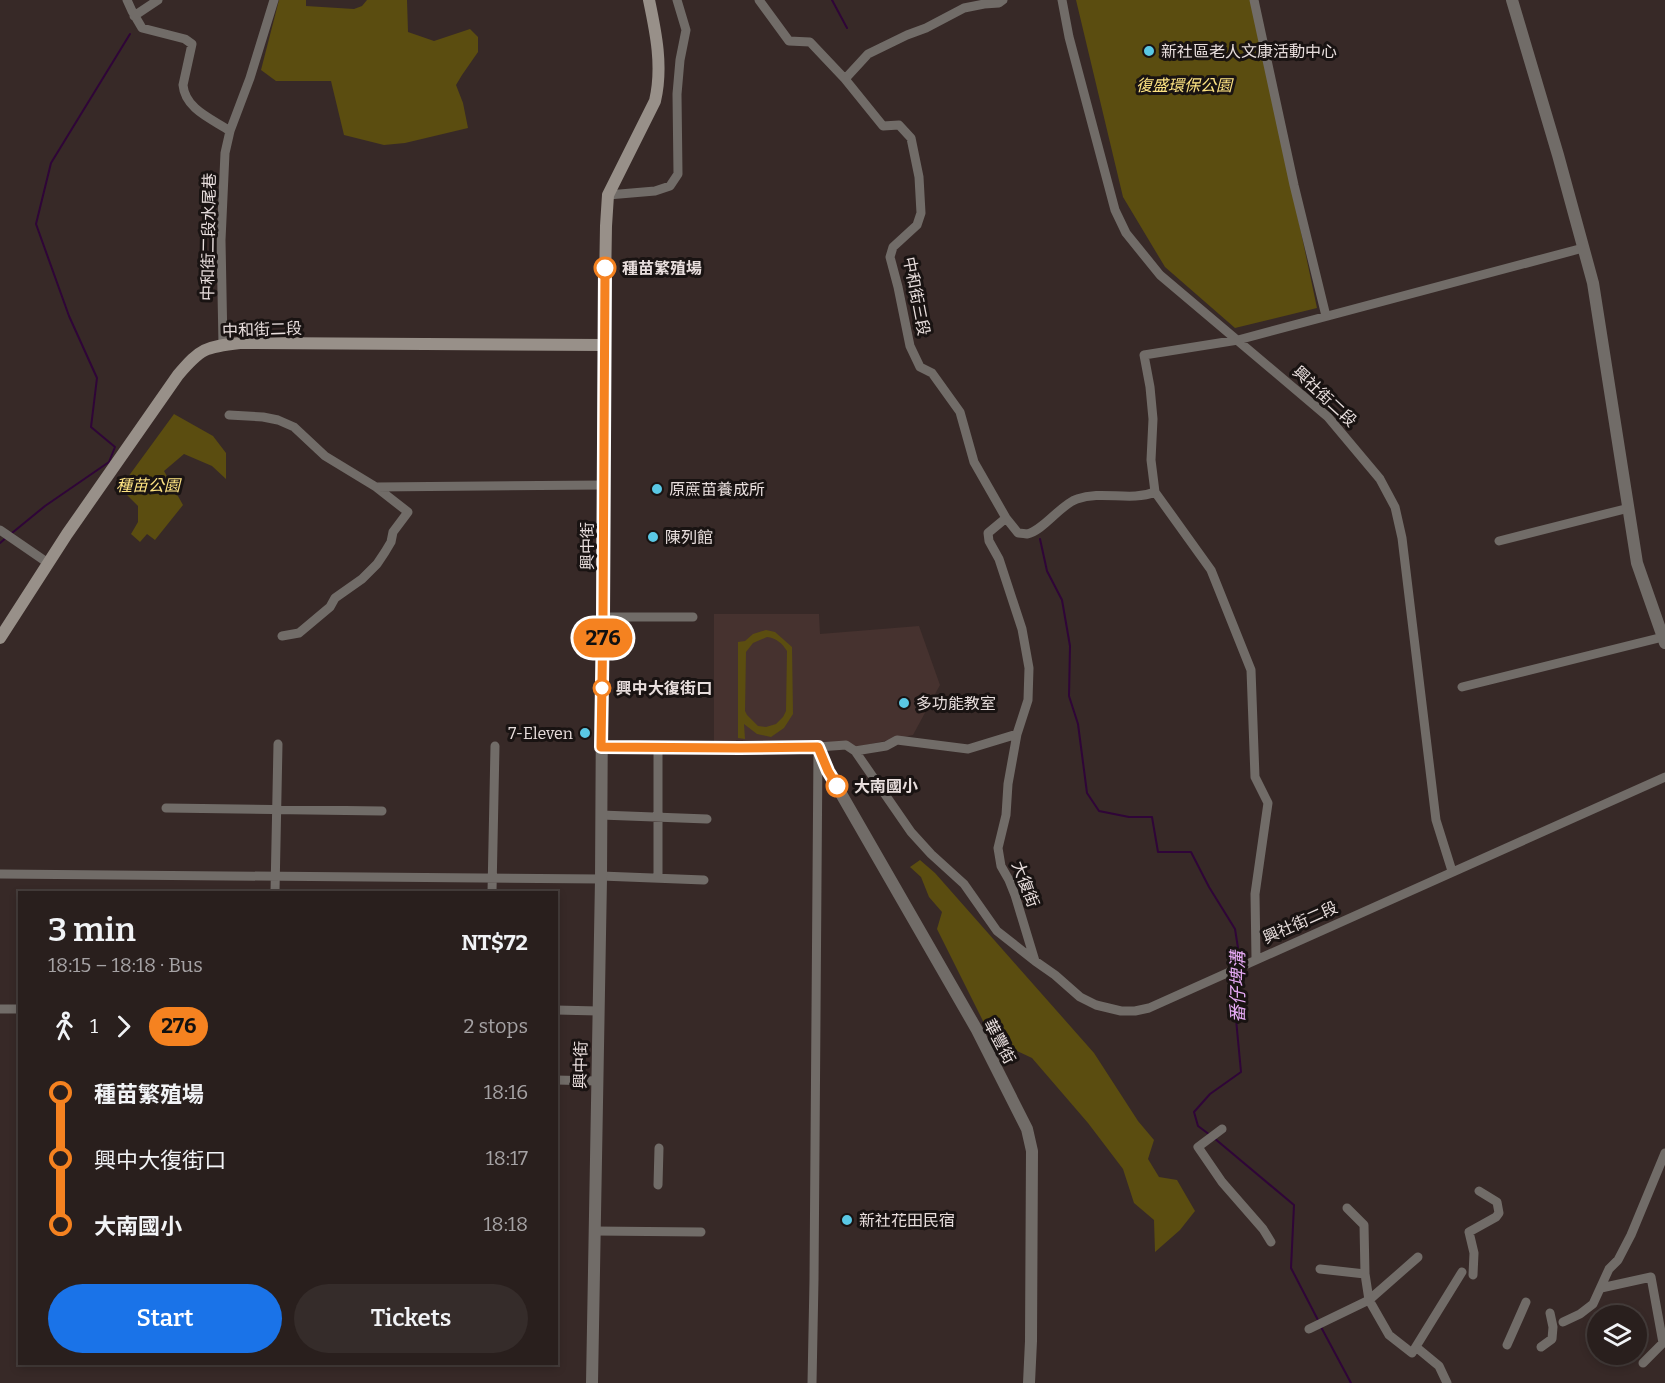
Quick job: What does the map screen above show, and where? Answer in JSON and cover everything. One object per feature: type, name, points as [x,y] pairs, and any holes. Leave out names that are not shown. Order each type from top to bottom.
[{"type":"main road","points":[[604,345],[608,195],[655,101],[657,89],[658,50],[649,0]]},
{"type":"main road","name":"中和街二段","points":[[0,638],[48,563],[178,375],[203,350],[223,345],[252,343],[604,345]]},
{"type":"street","points":[[127,0],[141,28],[185,39],[192,44],[183,85],[184,92],[193,107],[230,131]]},
{"type":"street","points":[[134,16],[158,0]]},
{"type":"street","name":"中和街二段水尾巷","points":[[223,345],[221,240],[225,153],[230,131],[250,78],[274,0]]},
{"type":"street","points":[[608,195],[655,191],[670,186],[678,174],[677,94],[686,30],[677,0]]},
{"type":"street","name":"中和街三段","points":[[759,0],[789,41],[810,42],[845,79],[883,126],[899,125],[911,138],[920,177],[921,213],[917,225],[893,247],[890,256],[910,346],[920,367],[932,373],[960,412],[974,462],[1006,518]]},
{"type":"street","points":[[845,79],[868,54],[964,8],[999,3],[1003,0]]},
{"type":"street","name":"興社街二段","points":[[1062,0],[1069,37],[1115,210],[1126,232],[1160,275],[1328,417],[1380,478],[1395,507],[1402,538],[1436,820],[1452,872]]},
{"type":"street","points":[[1254,0],[1294,185],[1326,316]]},
{"type":"street","points":[[1462,687],[1664,640],[1637,563],[1593,283],[1512,0]]},
{"type":"street","points":[[1256,960],[1256,894],[1268,803],[1256,777],[1251,670],[1211,570],[1155,492],[1151,460],[1153,419],[1144,356],[1238,340],[1583,248]]},
{"type":"street","name":"興中街","points":[[592,1383],[601,878],[604,345]]},
{"type":"street","points":[[229,415],[263,417],[294,427],[326,456],[376,487],[408,512],[393,532],[392,542],[377,564],[362,579],[335,598],[330,607],[299,633],[282,636]]},
{"type":"street","points":[[376,487],[603,485]]},
{"type":"street","points":[[1006,518],[1018,532],[1027,534],[1074,500],[1094,495],[1125,498],[1146,496],[1155,492]]},
{"type":"street","points":[[1499,541],[1629,508]]},
{"type":"street","name":"大復街","points":[[1006,518],[988,533],[988,541],[999,559],[1012,596],[1022,629],[1029,668],[1028,700],[1017,734],[1008,784],[1006,815],[998,848],[1001,866],[1015,895],[1035,961]]},
{"type":"street","points":[[0,530],[48,563]]},
{"type":"street","points":[[603,617],[693,617]]},
{"type":"street","points":[[855,751],[886,746],[897,740],[968,749],[1017,734]]},
{"type":"street","points":[[275,891],[278,744]]},
{"type":"street","points":[[601,747],[740,748],[846,745],[855,751],[911,832],[964,884],[997,931],[1035,961]]},
{"type":"street","points":[[492,891],[495,746]]},
{"type":"street","points":[[658,747],[658,878]]},
{"type":"street","points":[[812,1383],[818,747]]},
{"type":"street","name":"華豐街","points":[[818,747],[828,771],[977,1030],[1027,1129],[1032,1150],[1029,1383]]},
{"type":"street","name":"興社街二段","points":[[1035,961],[1080,997],[1095,1005],[1121,1011],[1149,1008],[1665,777]]},
{"type":"street","points":[[166,808],[382,811]]},
{"type":"street","points":[[601,815],[707,819]]},
{"type":"street","points":[[0,874],[704,880]]},
{"type":"street","points":[[0,1009],[18,1009]]},
{"type":"street","points":[[558,1010],[598,1011]]},
{"type":"street","points":[[558,1080],[597,1081]]},
{"type":"street","points":[[1222,1129],[1198,1147],[1222,1182],[1263,1229],[1271,1242]]},
{"type":"street","points":[[658,1185],[659,1148]]},
{"type":"street","points":[[1563,1322],[1580,1314],[1593,1304],[1609,1269],[1618,1260],[1631,1235],[1665,1154]]},
{"type":"street","points":[[1473,1275],[1474,1253],[1469,1232],[1499,1213],[1497,1202],[1479,1191]]},
{"type":"street","points":[[1347,1208],[1364,1225],[1365,1274],[1369,1300],[1389,1335],[1412,1353],[1462,1272]]},
{"type":"street","points":[[594,1231],[701,1232]]},
{"type":"street","points":[[1309,1329],[1369,1300],[1418,1257]]},
{"type":"street","points":[[1320,1269],[1365,1274]]},
{"type":"street","points":[[1601,1288],[1651,1277],[1661,1315],[1663,1343],[1647,1359]]},
{"type":"street","points":[[1507,1346],[1526,1302]]},
{"type":"street","points":[[1541,1347],[1552,1339],[1553,1327],[1550,1313]]},
{"type":"street","points":[[1416,1347],[1439,1366],[1447,1383]]},
{"type":"shaded area","name":"大南國小","points":[[714,614],[819,614],[820,634],[919,626],[940,685],[913,735],[856,747],[714,742]]},
{"type":"green space","points":[[279,0],[306,0],[306,6],[354,9],[362,6],[367,0],[407,0],[408,32],[434,41],[470,29],[478,37],[478,52],[456,85],[463,103],[468,128],[405,143],[384,145],[344,135],[331,81],[276,81],[261,70]]},
{"type":"green space","name":"復盛環保公園","points":[[1076,0],[1252,0],[1317,308],[1235,328],[1165,267],[1123,197]]},
{"type":"green space","name":"種苗公園","points":[[174,414],[213,436],[226,453],[226,479],[212,466],[184,454],[164,471],[183,505],[155,540],[147,534],[140,542],[131,534],[138,522],[138,506],[120,488]]},
{"type":"green space","points":[[766,630],[775,632],[792,647],[793,714],[784,728],[771,737],[757,734],[744,724],[745,739],[738,738],[738,642],[745,641],[753,634]],"holes":[[[767,637],[778,641],[787,651],[786,711],[776,724],[766,727],[758,726],[745,711],[746,652],[753,643]]]},
{"type":"green space","points":[[920,860],[935,873],[1094,1053],[1138,1121],[1154,1140],[1148,1159],[1159,1177],[1177,1180],[1195,1211],[1180,1230],[1155,1252],[1154,1220],[1134,1203],[1123,1169],[1088,1123],[1032,1058],[992,1039],[937,929],[942,912],[929,897],[921,877],[910,867]]},
{"type":"waterway","points":[[832,0],[847,28]]},
{"type":"waterway","points":[[12,533],[45,506],[109,462],[115,447],[91,427],[97,378],[69,316],[36,224],[51,163],[130,34]]},
{"type":"waterway","points":[[0,543],[7,537]]},
{"type":"waterway","name":"番仔埤溝","points":[[1040,539],[1047,571],[1062,600],[1070,646],[1069,696],[1078,724],[1087,793],[1099,811],[1129,817],[1152,817],[1158,852],[1191,852],[1235,929],[1238,948],[1235,965]]},
{"type":"waterway","name":"番仔埤溝","points":[[1210,1135],[1198,1126],[1194,1112],[1210,1094],[1241,1072],[1234,974]]},
{"type":"waterway","name":"番仔埤溝","points":[[1214,1138],[1294,1205],[1291,1268],[1319,1322]]},
{"type":"waterway","name":"番仔埤溝","points":[[1321,1327],[1351,1383]]},
{"type":"bus line","name":"276","points":[[605,268],[601,747],[818,747],[837,786]]},
{"type":"place","name":"新社區老人文康活動中心","points":[[1149,51]]},
{"type":"place","name":"種苗繁殖場","points":[[605,268]]},
{"type":"place","name":"原蔗苗養成所","points":[[657,489]]},
{"type":"place","name":"陳列館","points":[[653,537]]},
{"type":"place","name":"興中大復街口","points":[[602,688]]},
{"type":"place","name":"多功能教室","points":[[904,703]]},
{"type":"place","name":"7-Eleven","points":[[585,733]]},
{"type":"place","name":"大南國小","points":[[837,786]]},
{"type":"place","name":"新社花田民宿","points":[[847,1220]]}]
